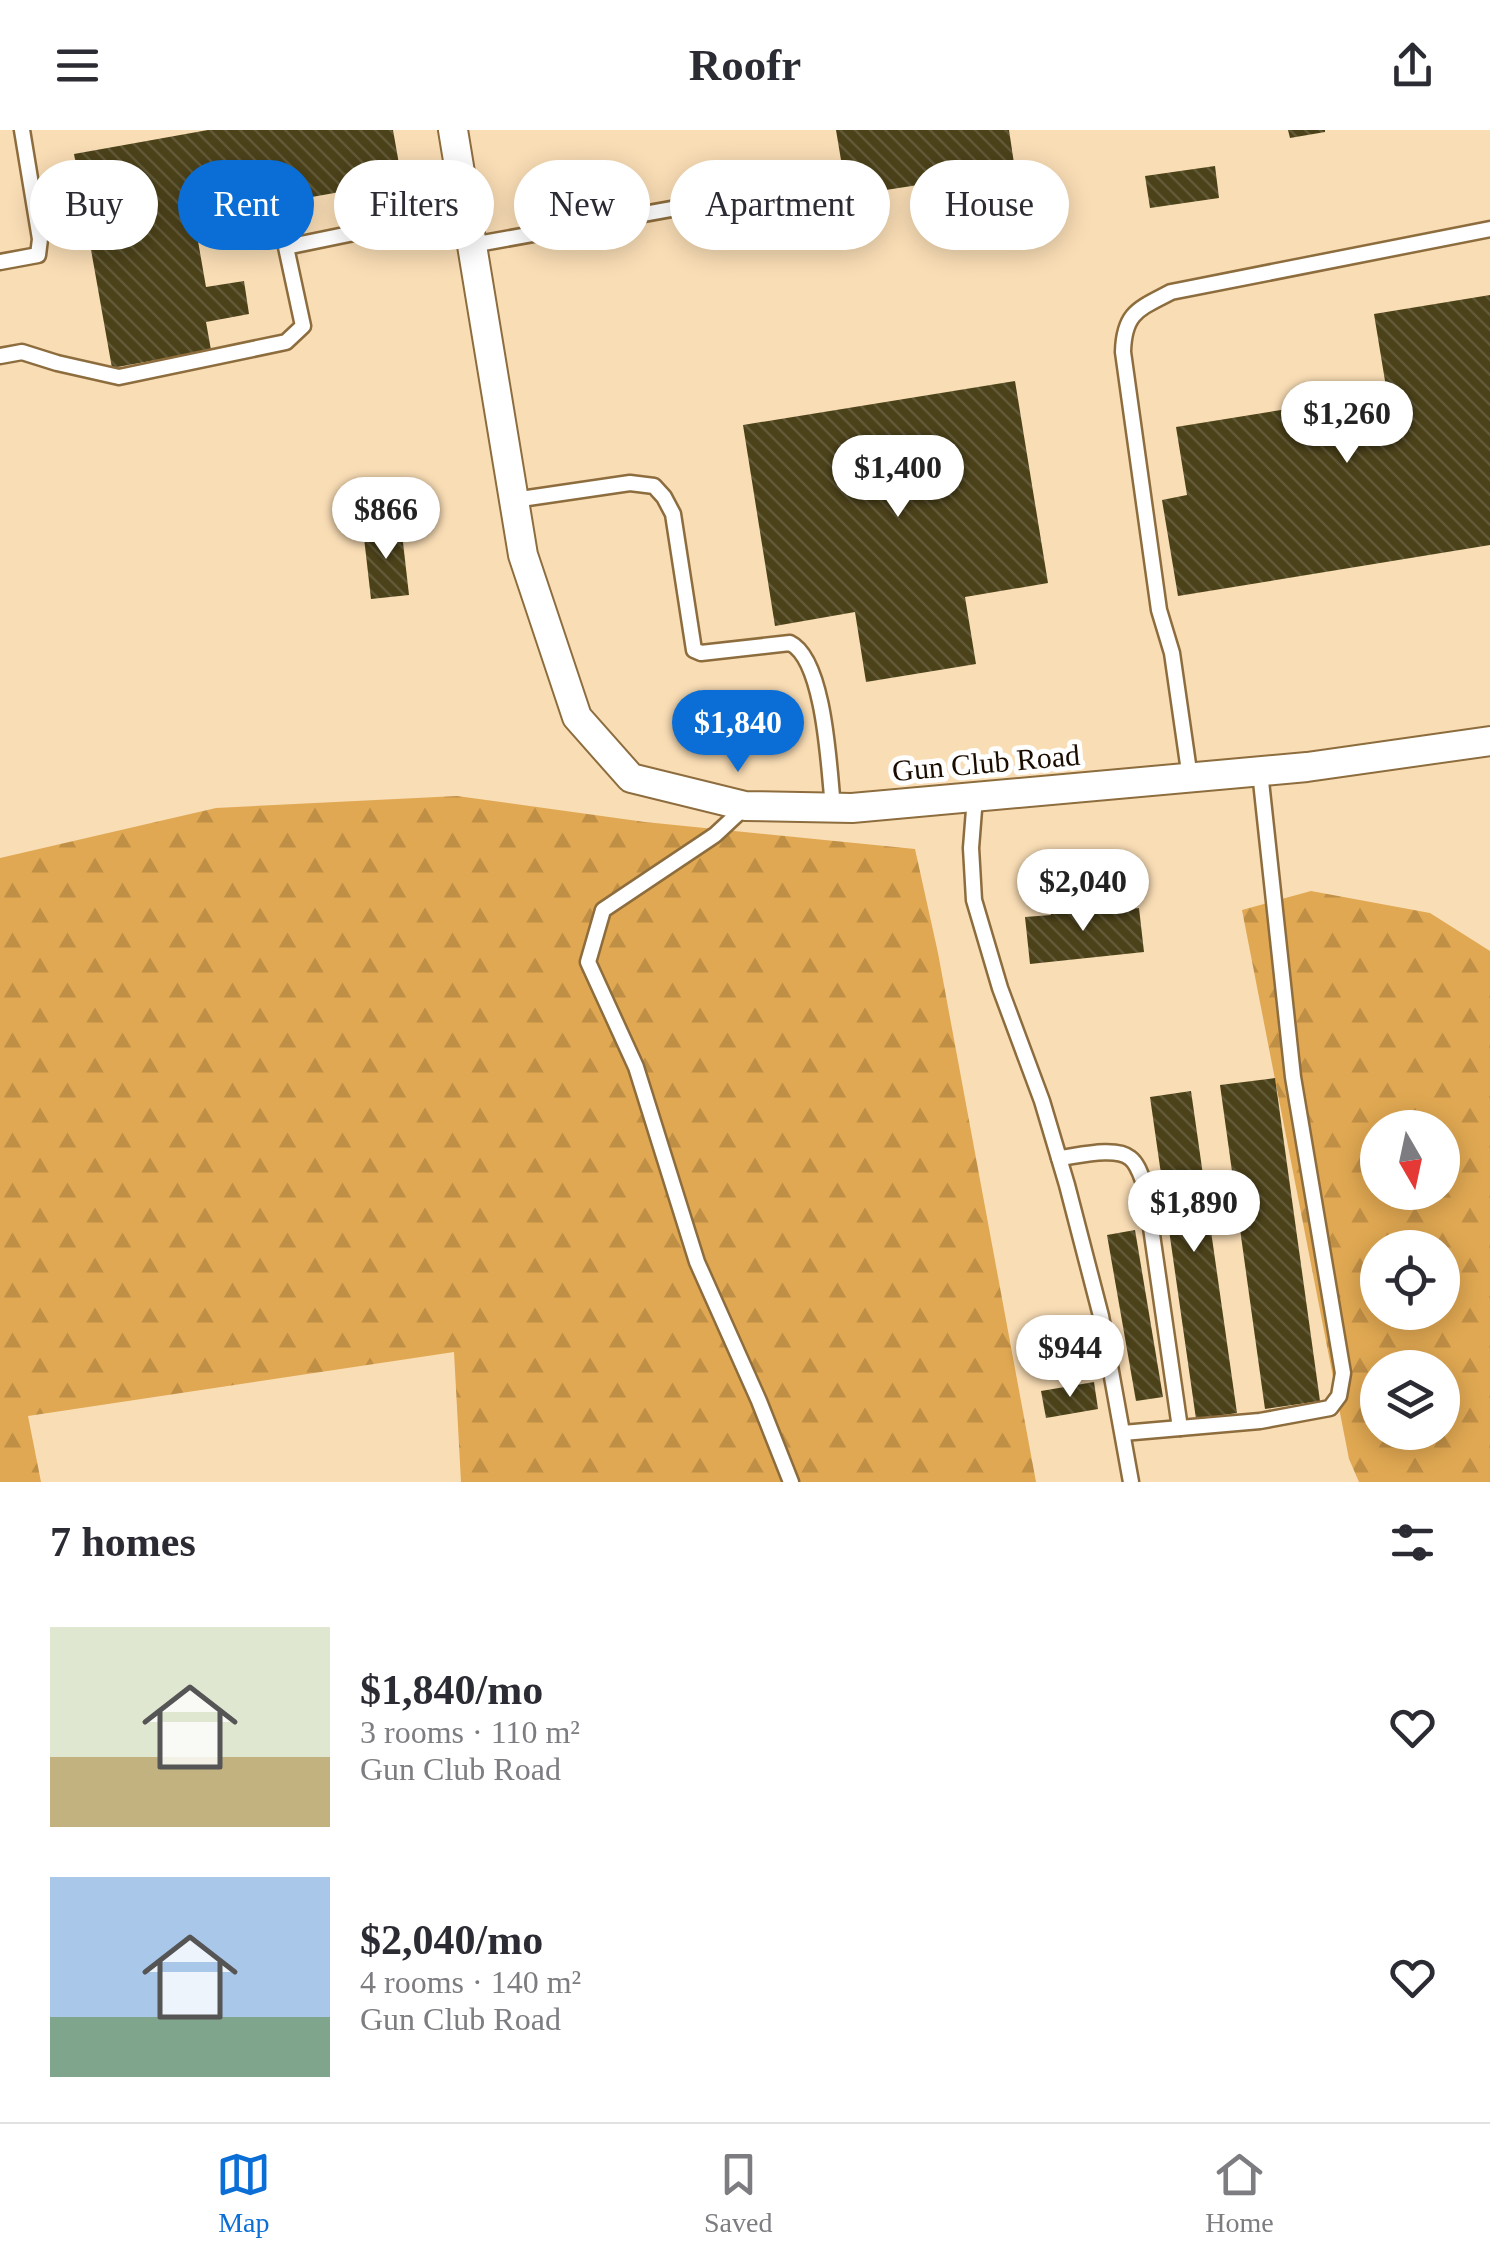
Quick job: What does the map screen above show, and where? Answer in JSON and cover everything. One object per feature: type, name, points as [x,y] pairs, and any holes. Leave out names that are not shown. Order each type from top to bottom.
[{"type":"street","name":"Gun Club Road","points":[[452,130],[457,160]]},
{"type":"street","name":"Gun Club Road","points":[[473,250],[523,555],[577,717],[631,778],[746,806],[852,808],[1260,772],[1490,741]]},
{"type":"lane","points":[[0,262],[38,255],[40,239],[22,130]]},
{"type":"lane","points":[[494,241],[670,209]]},
{"type":"lane","points":[[1190,778],[1172,653],[1160,610],[1123,352],[1124,331],[1132,314],[1172,292],[1490,229]]},
{"type":"lane","points":[[0,356],[22,352],[119,378],[286,342],[303,326],[286,247],[334,237]]},
{"type":"lane","points":[[514,500],[630,484],[654,486],[673,514],[694,650],[701,653],[790,643],[804,653],[822,712],[834,808]]},
{"type":"lane","points":[[1123,1433],[1260,1421],[1330,1408],[1340,1396],[1343,1373],[1292,1077],[1260,772]]},
{"type":"lane","points":[[975,797],[971,848],[974,900],[1000,988],[1042,1100],[1102,1316],[1132,1482]]},
{"type":"lane","points":[[746,806],[715,835],[603,910],[588,962],[636,1067],[697,1262],[790,1482]]},
{"type":"lane","points":[[1059,1158],[1116,1152],[1128,1155],[1136,1165],[1145,1186],[1180,1428]]},
{"type":"green space","points":[[457,796],[645,822],[915,849],[938,953],[1036,1482],[461,1482],[454,1352],[28,1416],[41,1482],[0,1482],[0,858],[216,808]]},
{"type":"green space","points":[[1311,891],[1430,913],[1490,951],[1490,1482],[1359,1482],[1349,1459],[1242,910]]},
{"type":"building","points":[[208,130],[393,130],[398,160],[334,160],[334,193],[314,197],[314,160],[178,160],[178,250],[200,250],[206,287],[244,281],[249,314],[206,322],[211,350],[112,368],[91,250],[158,250],[158,160],[75,160],[74,154]]},
{"type":"building","points":[[836,130],[1009,130],[1014,160],[910,160],[910,186],[890,189],[890,160],[841,160]]},
{"type":"building","points":[[1288,130],[1325,130],[1325,132],[1290,138]]},
{"type":"building","points":[[1215,166],[1219,198],[1150,208],[1145,176]]},
{"type":"building","points":[[1490,295],[1490,545],[1178,596],[1162,500],[1187,495],[1176,427],[1387,393],[1374,314]]},
{"type":"building","points":[[1015,381],[1048,583],[965,597],[976,664],[866,682],[855,612],[775,626],[743,425]]},
{"type":"building","points":[[401,525],[409,595],[371,599],[363,529]]},
{"type":"building","points":[[1085,902],[1086,913],[1139,908],[1144,952],[1030,964],[1025,917],[1051,915],[1049,905]]},
{"type":"building","points":[[1275,1078],[1320,1401],[1265,1409],[1220,1085]]},
{"type":"building","points":[[1191,1091],[1237,1413],[1196,1419],[1150,1097]]},
{"type":"building","points":[[1135,1230],[1163,1397],[1136,1401],[1107,1235]]},
{"type":"building","points":[[1085,1336],[1088,1364],[1033,1371],[1029,1343]]},
{"type":"building","points":[[1094,1382],[1098,1409],[1046,1418],[1041,1391]]}]
